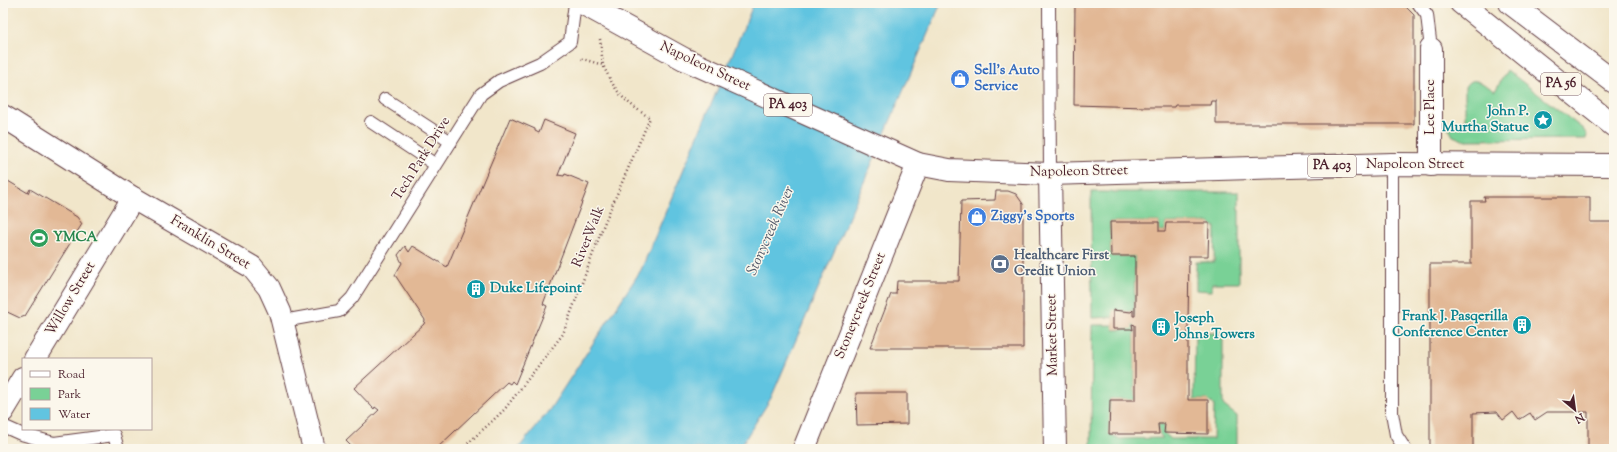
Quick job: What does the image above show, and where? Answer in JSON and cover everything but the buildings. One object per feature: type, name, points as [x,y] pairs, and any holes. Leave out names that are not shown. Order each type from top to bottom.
[{"type":"main road","name":"Napoleon Street","points":[[582,3],[684,59],[892,151],[918,164],[949,170],[1050,174],[1392,164],[1614,165]]},
{"type":"main road","name":"PA 56","points":[[1461,3],[1614,126]]},
{"type":"main road","name":"PA 56","points":[[1516,8],[1614,82]]},
{"type":"main road","name":"Lee Place","points":[[1431,50],[1431,165]]},
{"type":"main road","name":"Franklin Street","points":[[3,116],[133,198],[252,267],[269,288],[283,321],[314,449]]},
{"type":"main road","name":"Stoneycreek Street","points":[[804,449],[918,164]]},
{"type":"main road","name":"Market Street","points":[[1050,174],[1055,449]]},
{"type":"main road","name":"Willow Street","points":[[36,358],[133,198]]},
{"type":"main road","points":[[3,411],[22,380]]},
{"type":"lane","name":"Tech Park Drive","points":[[283,321],[339,311],[347,302],[481,94],[499,81],[540,63],[557,53],[570,42],[575,3]]},
{"type":"lane","points":[[1048,3],[1050,174]]},
{"type":"lane","points":[[1418,3],[1427,15],[1431,50]]},
{"type":"lane","points":[[386,99],[451,142]]},
{"type":"lane","points":[[371,122],[436,165]]},
{"type":"lane","points":[[1392,164],[1392,413],[1396,435],[1405,449]]},
{"type":"lane","points":[[3,426],[20,434],[54,443],[114,435],[118,449]]},
{"type":"path","name":"RiverWalk","points":[[462,449],[504,410],[563,334],[604,224],[650,118],[624,100],[613,86],[603,65],[557,53]]},
{"type":"green space","points":[[1507,70],[1583,129],[1587,135],[1586,139],[1463,140],[1453,136],[1448,127],[1465,126],[1465,87],[1468,83],[1471,81],[1479,82],[1495,91]]},
{"type":"green space","points":[[1091,192],[1239,192],[1239,283],[1212,283],[1212,291],[1196,290],[1196,262],[1214,262],[1215,227],[1209,223],[1166,223],[1165,231],[1159,231],[1159,222],[1110,222],[1111,256],[1135,256],[1134,316],[1133,310],[1113,317],[1092,318]]},
{"type":"green space","points":[[1132,324],[1135,325],[1135,400],[1110,400],[1110,434],[1120,439],[1163,438],[1159,434],[1158,424],[1165,424],[1164,433],[1171,439],[1213,439],[1214,404],[1207,400],[1194,400],[1195,333],[1223,333],[1223,405],[1237,416],[1237,449],[1091,449],[1092,325],[1113,325],[1114,330],[1131,330]]},
{"type":"water","name":"Stonycreek River","points":[[754,3],[941,3],[771,398],[739,449],[518,449],[550,409],[641,270]]},
{"type":"place","name":"Sell's Auto Service","points":[[960,79]]},
{"type":"place","name":"John P. Murtha Statue","points":[[1543,120]]},
{"type":"place","name":"Ziggy's Sports","points":[[977,217]]},
{"type":"place","name":"YMCA","points":[[39,238]]},
{"type":"place","name":"Healthcare First Credit Union","points":[[1000,264]]},
{"type":"place","name":"Duke Lifepoint","points":[[476,289]]},
{"type":"place","name":"Frank J. Pasqerilla Conference Center","points":[[1522,325]]},
{"type":"place","name":"Joseph Johns Towers","points":[[1161,327]]}]
